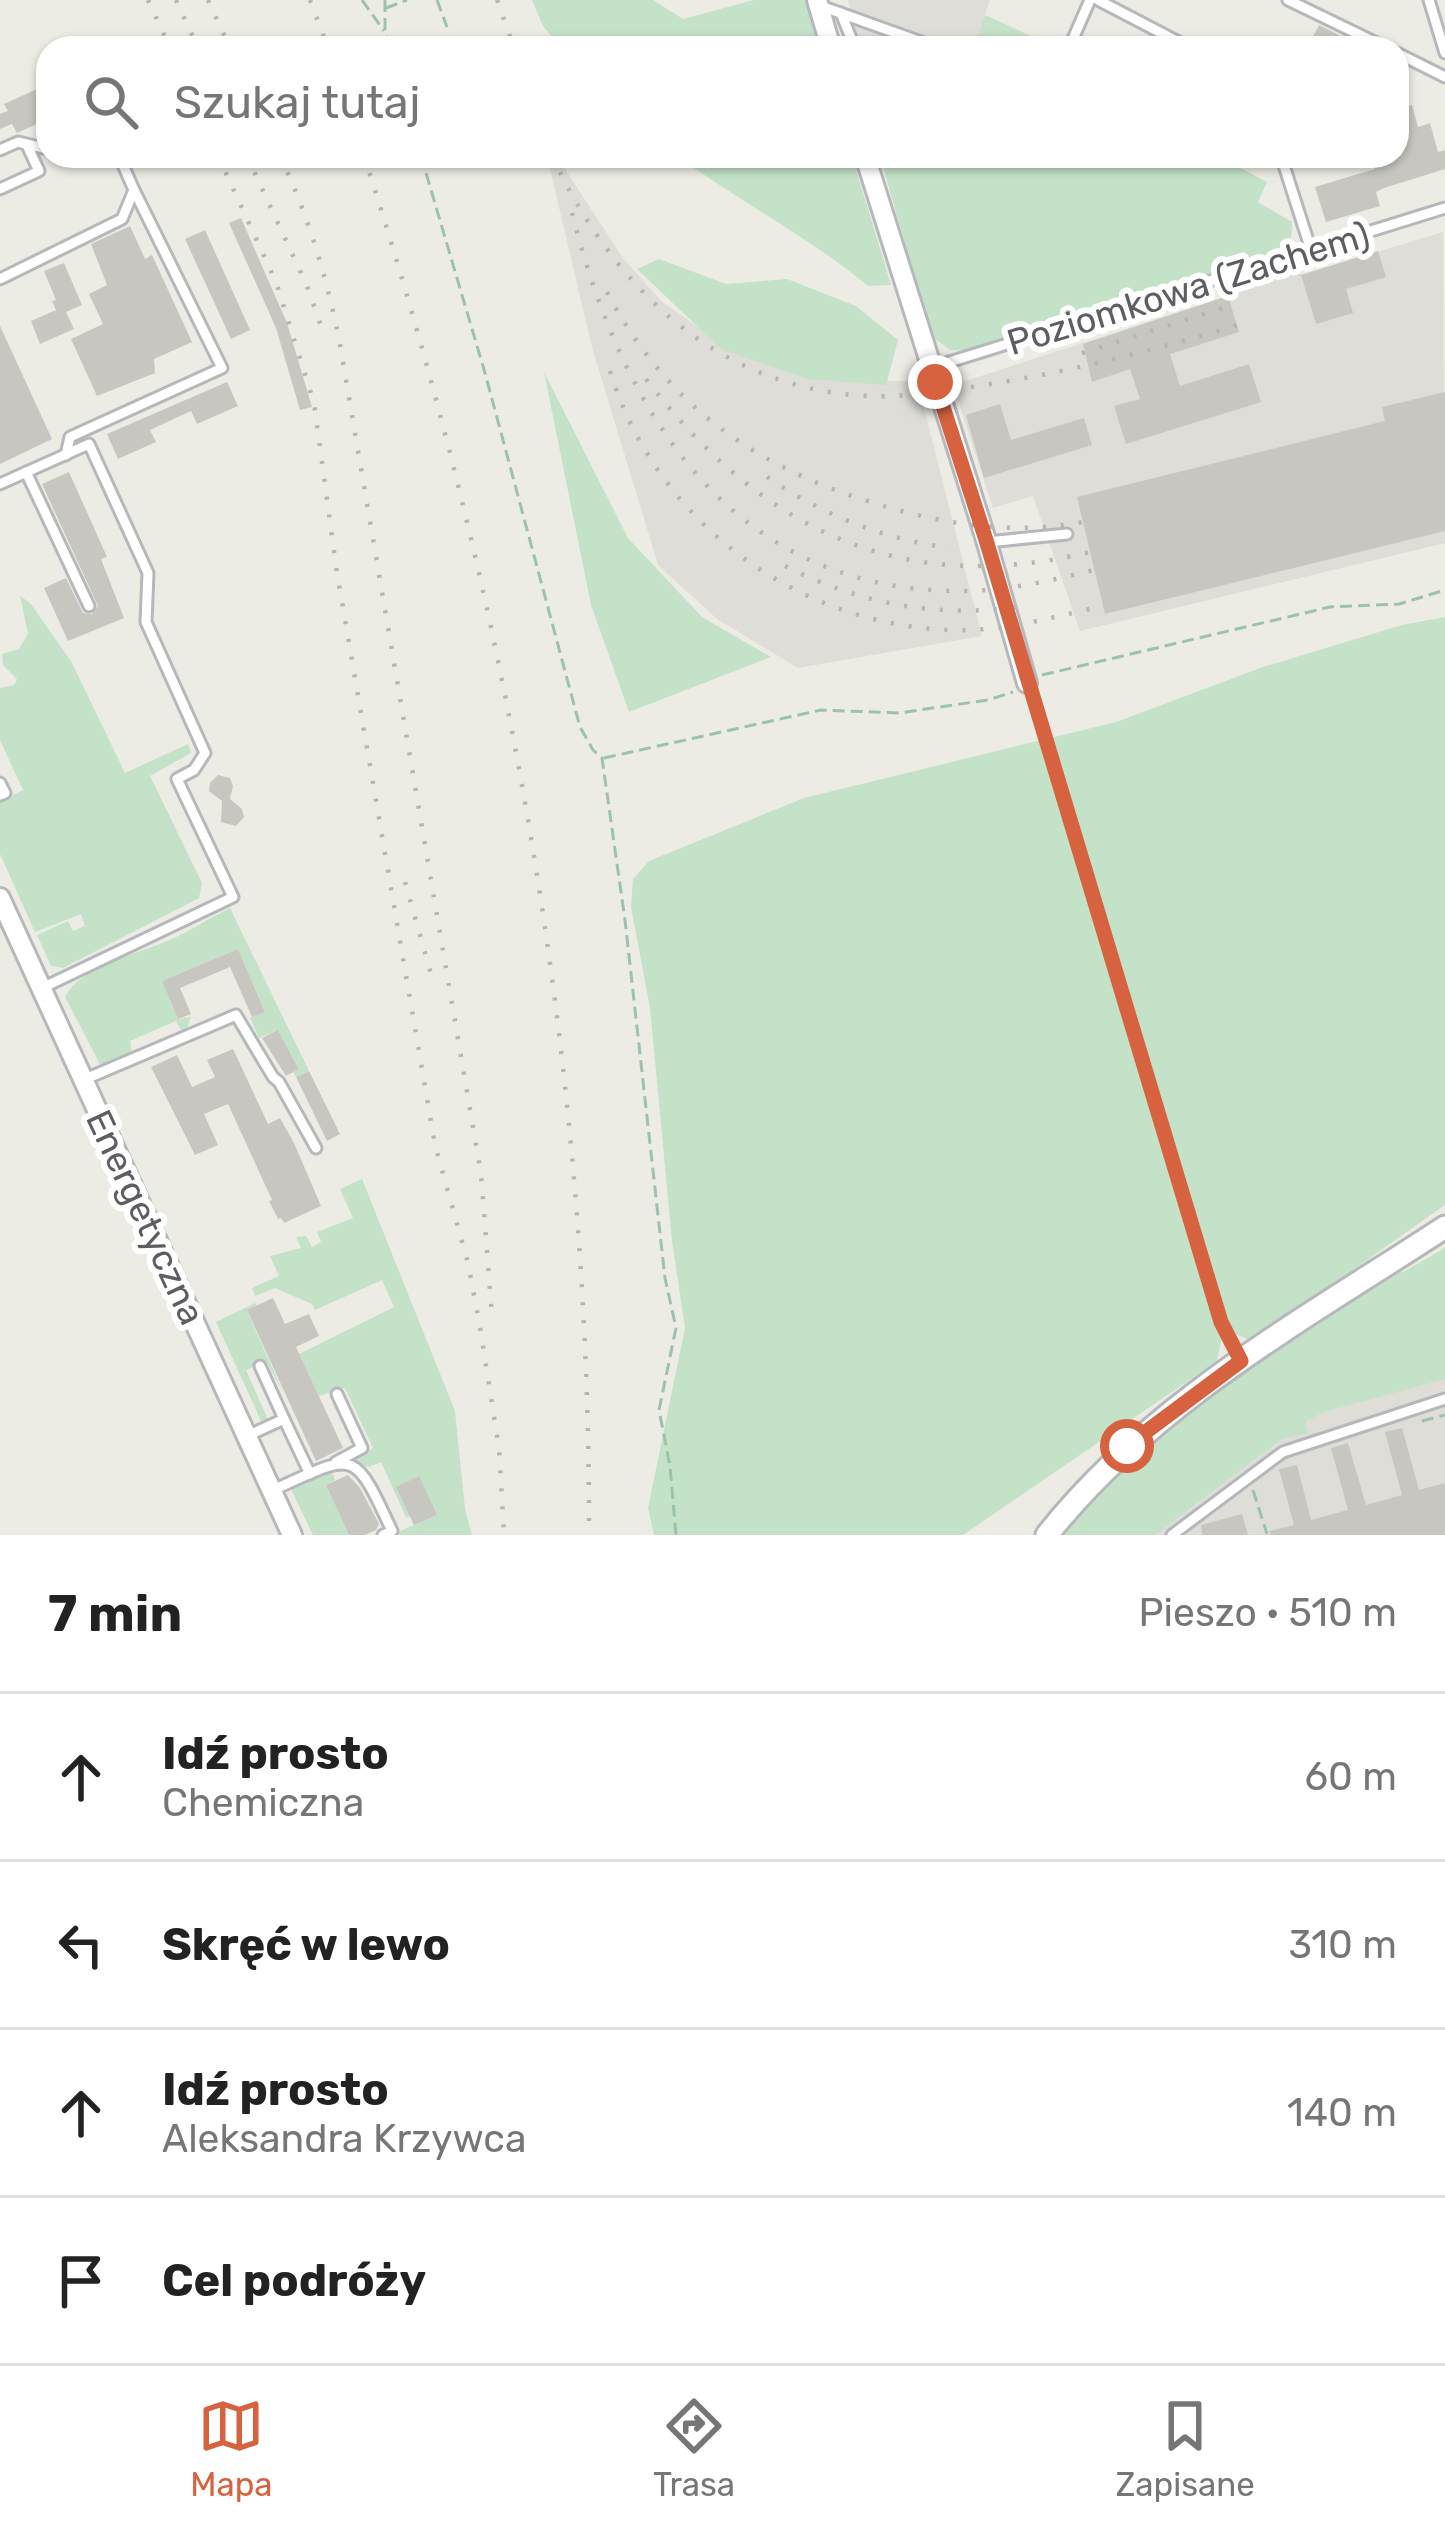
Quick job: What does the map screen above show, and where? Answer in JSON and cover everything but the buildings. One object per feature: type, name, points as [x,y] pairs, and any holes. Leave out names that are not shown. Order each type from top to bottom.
[{"type":"street","points":[[817,2],[827,36]]},
{"type":"street","points":[[869,168],[1027,683]]},
{"type":"street","name":"Energetyczna","points":[[0,898],[292,1535]]},
{"type":"street","points":[[1047,1535],[1127,1446],[1241,1361],[1445,1226]]},
{"type":"lane","points":[[1076,36],[1094,0],[1166,36]]},
{"type":"lane","points":[[1288,0],[1362,36]]},
{"type":"lane","points":[[1429,0],[1445,53]]},
{"type":"lane","points":[[817,2],[905,36]]},
{"type":"lane","points":[[842,13],[851,36]]},
{"type":"lane","points":[[1409,59],[1445,77]]},
{"type":"lane","points":[[0,150],[18,142],[36,147]]},
{"type":"lane","points":[[27,145],[36,164]]},
{"type":"lane","points":[[0,189],[38,168]]},
{"type":"lane","points":[[65,455],[70,437],[222,368],[124,168]]},
{"type":"lane","points":[[1286,168],[1311,250]]},
{"type":"lane","points":[[0,279],[122,219],[134,190]]},
{"type":"lane","name":"Poziomkowa (Zachem)","points":[[931,368],[1444,212]]},
{"type":"lane","points":[[0,484],[89,444],[148,573],[146,622],[205,753],[194,770],[177,779],[233,897],[42,988]]},
{"type":"lane","points":[[26,472],[89,606]]},
{"type":"lane","points":[[987,542],[1067,534]]},
{"type":"lane","points":[[0,783],[4,793],[0,795]]},
{"type":"lane","points":[[83,1080],[236,1015],[316,1148]]},
{"type":"lane","points":[[260,1366],[310,1474]]},
{"type":"lane","points":[[272,1491],[362,1448],[337,1394]]},
{"type":"lane","points":[[1172,1535],[1283,1451],[1445,1400]]},
{"type":"lane","points":[[247,1436],[284,1419]]},
{"type":"lane","points":[[336,1462],[365,1473],[392,1531],[383,1535]]},
{"type":"path","points":[[362,0],[385,32]]},
{"type":"path","points":[[385,0],[386,36]]},
{"type":"path","points":[[385,8],[407,0]]},
{"type":"path","points":[[437,0],[447,27]]},
{"type":"path","points":[[425,168],[580,727],[602,758],[665,1278],[676,1328],[658,1410],[670,1466],[676,1535]]},
{"type":"path","points":[[1027,683],[1221,1322],[1241,1361]]},
{"type":"path","points":[[1405,1426],[1445,1415]]},
{"type":"path","points":[[1258,1480],[1251,1487],[1267,1534]]},
{"type":"shaded area","points":[[848,0],[990,0],[978,36],[842,36],[854,25]]},
{"type":"shaded area","points":[[550,168],[564,168],[623,258],[661,301],[724,345],[852,381],[917,381],[982,636],[798,668],[717,619],[658,565],[592,347]]},
{"type":"shaded area","points":[[1443,232],[1445,543],[1080,631],[1033,496],[993,508],[953,385],[1228,296],[1248,285],[1297,270],[1302,275]]},
{"type":"shaded area","points":[[1445,1317],[1445,1535],[1140,1535]]},
{"type":"green space","points":[[532,0],[653,0],[683,19],[754,0],[806,0],[817,36],[551,36]]},
{"type":"green space","points":[[985,15],[1031,36],[978,36]]},
{"type":"green space","points":[[695,168],[856,168],[891,285],[868,286]]},
{"type":"green space","points":[[883,168],[1241,168],[1267,182],[1258,202],[1292,222],[1291,248],[969,351],[950,350],[931,336]]},
{"type":"green space","points":[[659,259],[726,284],[787,279],[856,306],[898,340],[886,385],[808,379],[721,349],[637,269]]},
{"type":"green space","points":[[544,372],[628,538],[702,617],[771,657],[629,712],[591,605]]},
{"type":"green space","points":[[20,596],[71,661],[125,773],[188,744],[191,753],[150,776],[202,883],[199,898],[63,968],[51,966],[37,935],[68,921],[73,931],[85,926],[81,914],[35,932],[0,854],[0,802],[23,790],[0,740],[0,688],[14,685],[17,679],[3,665],[2,654],[19,649],[28,634]]},
{"type":"green space","points":[[1445,617],[1445,1205],[1275,1325],[1250,1340],[1233,1333],[1221,1341],[1217,1361],[963,1535],[654,1535],[648,1508],[685,1328],[650,1008],[631,907],[633,879],[649,861],[804,798],[1116,722],[1263,667],[1402,625]]},
{"type":"green space","points":[[230,908],[309,1071],[296,1077],[293,1072],[299,1068],[278,1030],[259,1038],[250,1018],[265,1011],[238,949],[162,981],[178,1019],[191,1017],[187,1028],[181,1030],[176,1021],[130,1041],[132,1052],[101,1066],[65,997],[73,986],[98,968],[172,939]]},
{"type":"green space","points":[[362,1179],[455,1411],[472,1535],[391,1535],[437,1515],[406,1517],[381,1462],[369,1467],[350,1461],[373,1448],[345,1388],[319,1396],[299,1354],[394,1307],[382,1280],[315,1310],[312,1304],[275,1288],[255,1296],[252,1288],[279,1276],[270,1256],[301,1248],[296,1237],[306,1236],[312,1247],[321,1242],[317,1232],[353,1218],[340,1189]]},
{"type":"green space","points":[[1445,1248],[1445,1379],[1305,1421],[1308,1433],[1280,1440],[1155,1535],[1058,1535],[1124,1460],[1216,1389],[1393,1273]]},
{"type":"green space","points":[[255,1303],[247,1311],[283,1392],[266,1361],[246,1370],[268,1420],[262,1423],[216,1322]]},
{"type":"green space","points":[[330,1468],[335,1480],[326,1485],[349,1535],[313,1535],[290,1487]]},
{"type":"railway","points":[[148,0],[164,36]]},
{"type":"railway","points":[[176,0],[192,36]]},
{"type":"railway","points":[[208,0],[224,36]]},
{"type":"railway","points":[[310,0],[324,36]]},
{"type":"railway","points":[[497,0],[510,36]]},
{"type":"railway","points":[[224,168],[276,282],[314,403],[337,573],[435,1145],[468,1263],[480,1327],[499,1448],[504,1535]]},
{"type":"railway","points":[[253,168],[323,332]]},
{"type":"railway","points":[[285,168],[315,246],[339,339],[481,1174],[492,1316]]},
{"type":"railway","points":[[368,168],[460,493],[499,664],[531,837],[575,1185],[586,1360],[589,1535]]},
{"type":"railway","points":[[558,168],[606,248],[676,322],[717,351],[763,374],[813,389],[867,396],[952,390],[1094,364],[1241,324]]},
{"type":"railway","points":[[572,213],[622,358],[658,422],[701,479],[753,526],[814,562],[886,584],[984,590],[1094,570]]},
{"type":"railway","points":[[607,292],[657,368],[686,399],[718,426],[790,471],[874,503],[952,522],[1003,528],[1083,522]]},
{"type":"railway","points":[[1082,353],[1235,304]]},
{"type":"railway","points":[[610,371],[631,425],[661,474],[697,517],[739,554],[786,585],[838,608],[892,623],[950,630],[1008,626],[1103,606]]},
{"type":"railway","points":[[646,379],[737,476],[787,512],[840,539],[897,557],[957,565],[1021,564],[1090,552]]},
{"type":"railway","points":[[767,477],[854,523],[950,548]]},
{"type":"railway","points":[[785,566],[842,590],[901,605],[961,611],[1023,606]]},
{"type":"railway","points":[[405,882],[433,981]]},
{"type":"route","points":[[935,382],[1221,1322],[1241,1361],[1127,1446]]}]
